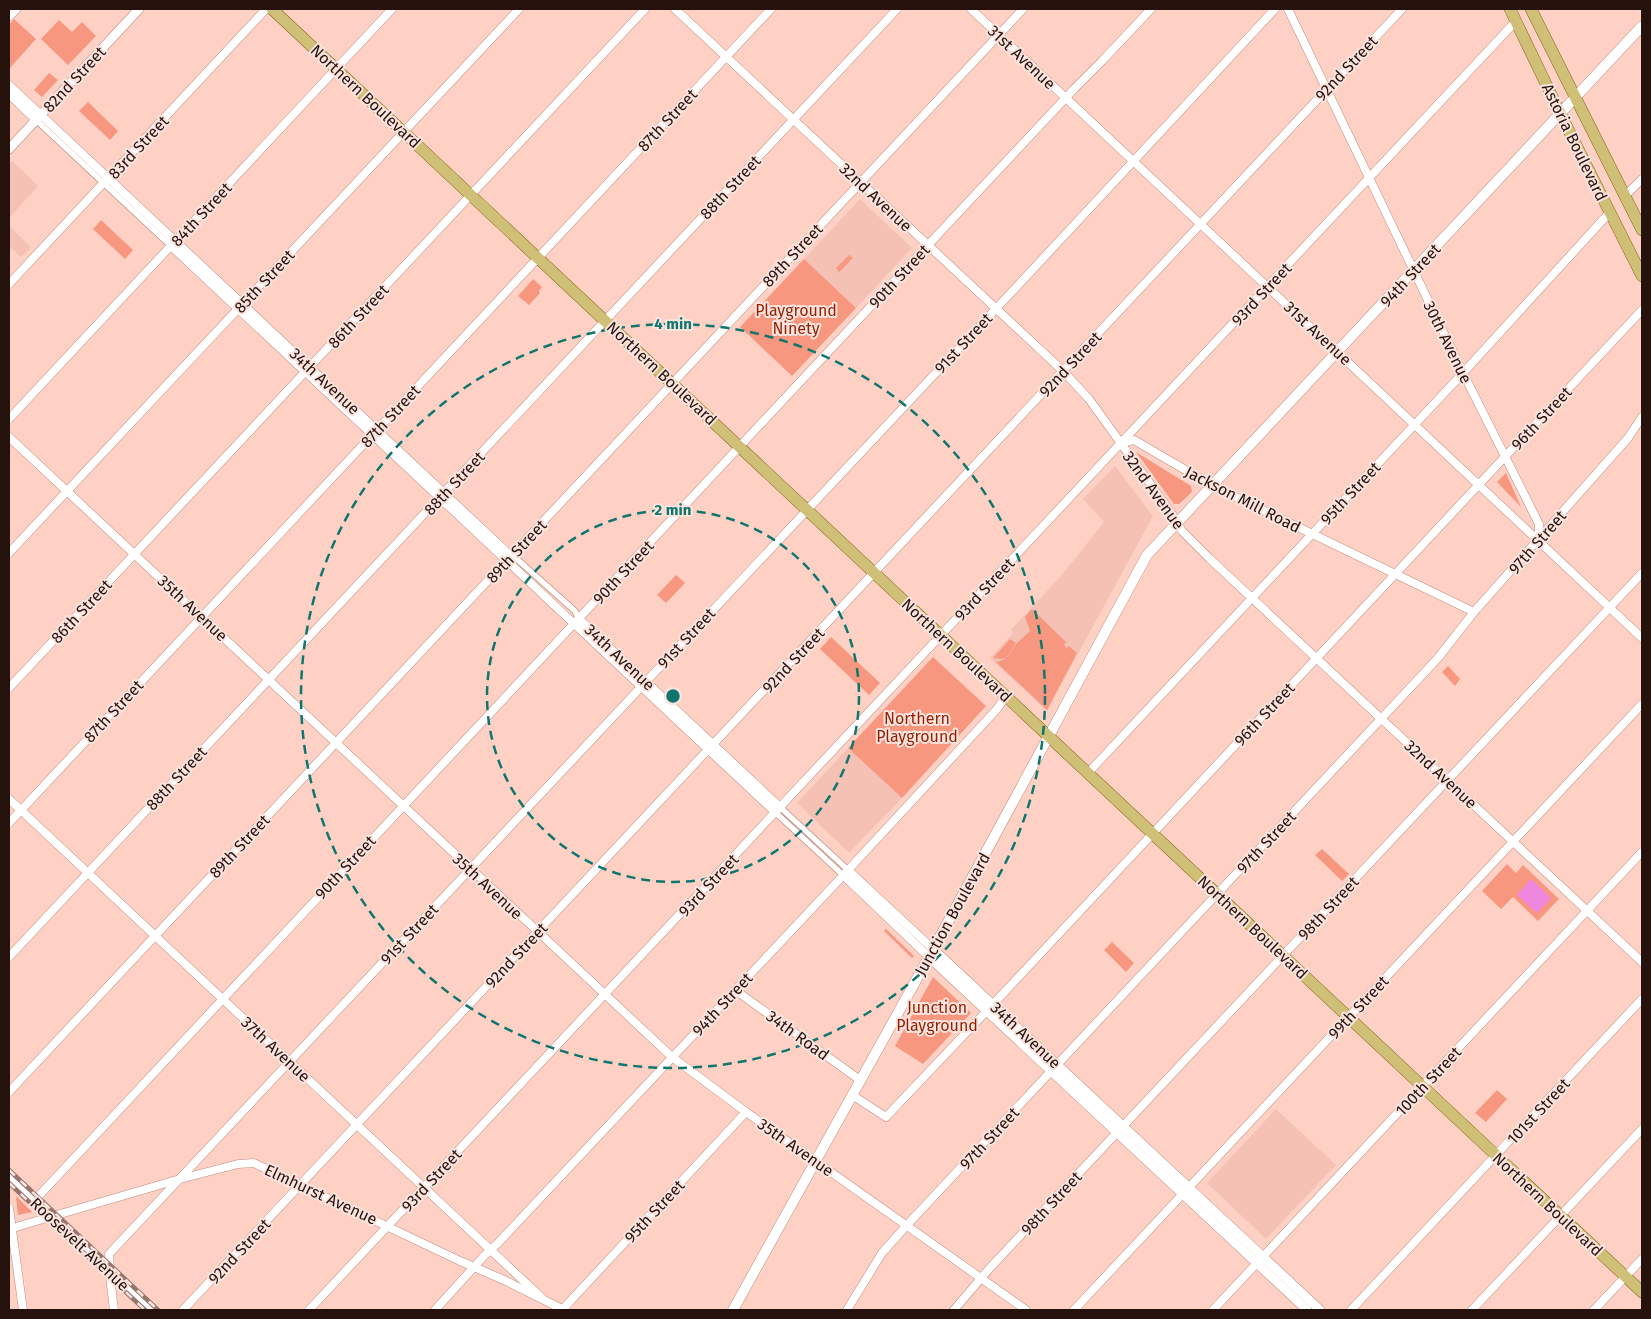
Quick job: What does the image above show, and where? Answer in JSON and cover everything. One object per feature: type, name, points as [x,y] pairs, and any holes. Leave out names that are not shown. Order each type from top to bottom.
[{"type":"main road","name":"Northern Boulevard","points":[[272,9],[1642,1292]]},
{"type":"main road","name":"Astoria Boulevard","points":[[1510,9],[1642,276]]},
{"type":"main road","name":"Astoria Boulevard","points":[[1531,9],[1642,230]]},
{"type":"main road","name":"94th Street","points":[[1178,523],[1642,26]]},
{"type":"main road","name":"Junction Boulevard","points":[[733,1310],[1050,736],[1147,555],[1178,523]]},
{"type":"main road","name":"Roosevelt Avenue","points":[[9,1178],[150,1310]]},
{"type":"street","points":[[9,16],[16,9]]},
{"type":"street","name":"82nd Street","points":[[9,149],[139,9]]},
{"type":"street","name":"83rd Street","points":[[9,284],[266,9]]},
{"type":"street","name":"84th Street","points":[[9,418],[392,9]]},
{"type":"street","name":"85th Street","points":[[9,553],[519,9]]},
{"type":"street","name":"86th Street","points":[[9,688],[645,9]]},
{"type":"street","name":"32nd Avenue","points":[[675,9],[1063,371],[1089,399],[1182,531],[1209,558],[1642,962]]},
{"type":"street","name":"87th Street","points":[[9,823],[771,9]]},
{"type":"street","name":"88th Street","points":[[9,957],[897,9]]},
{"type":"street","name":"31st Avenue","points":[[971,9],[1642,638]]},
{"type":"street","name":"89th Street","points":[[9,1092],[1023,9]]},
{"type":"street","name":"90th Street","points":[[34,1201],[1151,9]]},
{"type":"street","name":"91st Street","points":[[110,1272],[108,1255],[1275,9]]},
{"type":"street","name":"30th Avenue","points":[[1288,9],[1463,373],[1539,524],[1538,540]]},
{"type":"street","name":"92nd Street","points":[[183,1310],[1402,9]]},
{"type":"street","name":"93rd Street","points":[[309,1310],[1516,22]]},
{"type":"street","name":"34th Avenue","points":[[9,85],[38,117]]},
{"type":"street","name":"34th Avenue","points":[[9,94],[38,117],[106,180],[990,1007],[1260,1261],[1307,1310]]},
{"type":"street","points":[[1625,196],[1642,179]]},
{"type":"street","name":"95th Street","points":[[1088,772],[1463,373],[1610,212]]},
{"type":"street","name":"96th Street","points":[[852,1095],[886,1117],[1642,310]]},
{"type":"street","name":"97th Street","points":[[847,1310],[882,1253],[1438,658],[1474,612],[1628,438],[1642,416]]},
{"type":"street","name":"35th Avenue","points":[[9,436],[672,1057],[746,1112],[1026,1310]]},
{"type":"street","name":"Jackson Mill Road","points":[[1121,444],[1134,440],[1213,486],[1474,612]]},
{"type":"street","name":"98th Street","points":[[954,1310],[981,1278],[1642,572]]},
{"type":"street","name":"94th Street","points":[[435,1310],[845,873],[997,709],[1006,696]]},
{"type":"street","name":"99th Street","points":[[1074,1310],[1642,704]]},
{"type":"street","name":"37th Avenue","points":[[9,799],[542,1299]]},
{"type":"street","name":"100th Street","points":[[1213,1310],[1642,852]]},
{"type":"street","name":"34th Road","points":[[735,990],[860,1080]]},
{"type":"street","name":"101st Street","points":[[1351,1310],[1642,999]]},
{"type":"street","name":"95th Street","points":[[563,1310],[746,1112]]},
{"type":"street","points":[[1472,1310],[1642,1129]]},
{"type":"street","name":"Elmhurst Avenue","points":[[10,1228],[180,1179],[238,1164],[254,1162],[563,1310]]},
{"type":"street","points":[[9,1208],[10,1228],[23,1310]]},
{"type":"street","points":[[1594,1310],[1642,1259]]},
{"type":"street","name":"34th Avenue","points":[[1260,1261],[1320,1310]]},
{"type":"street","points":[[110,1272],[114,1310]]},
{"type":"shaded area","points":[[12,161],[38,186],[9,218],[9,165]]},
{"type":"shaded area","points":[[860,199],[912,248],[856,308],[804,259]]},
{"type":"shaded area","points":[[9,226],[31,247],[21,257],[9,246]]},
{"type":"shaded area","points":[[1115,466],[1153,516],[1047,711],[990,658],[1013,633],[1011,630],[1061,576],[1104,522],[1083,499]]},
{"type":"shaded area","points":[[848,748],[902,798],[849,853],[797,803]]},
{"type":"shaded area","points":[[1531,879],[1551,898],[1537,913],[1517,895]]},
{"type":"shaded area","points":[[1276,1109],[1336,1165],[1266,1239],[1207,1183]]},
{"type":"green space","points":[[14,19],[36,39],[10,68],[9,25]]},
{"type":"green space","points":[[59,20],[72,32],[82,22],[96,36],[68,65],[41,39]]},
{"type":"green space","points":[[49,73],[58,80],[42,97],[34,90]]},
{"type":"green space","points":[[88,102],[118,131],[110,140],[79,111]]},
{"type":"green space","points":[[101,220],[133,250],[125,259],[93,229]]},
{"type":"green space","points":[[849,255],[853,258],[839,272],[836,268]]},
{"type":"green space","name":"Playground Ninety","points":[[804,259],[856,308],[792,376],[740,327]]},
{"type":"green space","points":[[533,279],[542,287],[539,291],[540,293],[529,305],[518,296]]},
{"type":"green space","points":[[1136,452],[1191,486],[1192,492],[1179,504],[1174,504]]},
{"type":"green space","points":[[1506,473],[1521,507],[1497,482]]},
{"type":"green space","points":[[676,575],[685,583],[666,603],[657,595]]},
{"type":"green space","points":[[1032,609],[1066,642],[1064,645],[1067,648],[1069,646],[1077,653],[1047,710],[996,662],[1007,657],[1017,643],[1030,631],[1025,617]]},
{"type":"green space","points":[[831,637],[880,683],[869,695],[820,649]]},
{"type":"green space","points":[[1010,639],[1016,643],[1008,656],[1003,659],[993,658]]},
{"type":"green space","name":"Northern Playground","points":[[933,657],[986,706],[902,798],[848,748]]},
{"type":"green space","points":[[1448,666],[1460,679],[1455,686],[1442,672]]},
{"type":"green space","points":[[1322,849],[1349,874],[1342,881],[1315,855]]},
{"type":"green space","points":[[1507,864],[1516,873],[1523,865],[1559,899],[1538,921],[1513,897],[1501,909],[1482,891]]},
{"type":"green space","points":[[886,929],[914,956],[912,958],[884,931]]},
{"type":"green space","points":[[1112,942],[1134,963],[1126,972],[1104,950]]},
{"type":"green space","name":"Junction Playground","points":[[933,977],[971,1013],[923,1064],[895,1046]]},
{"type":"green space","points":[[1497,1090],[1507,1099],[1486,1122],[1475,1113]]},
{"type":"green space","points":[[16,1196],[32,1212],[18,1215]]},
{"type":"railway","points":[[9,1170],[158,1310]]},
{"type":"railway","points":[[9,1183],[145,1310]]}]
